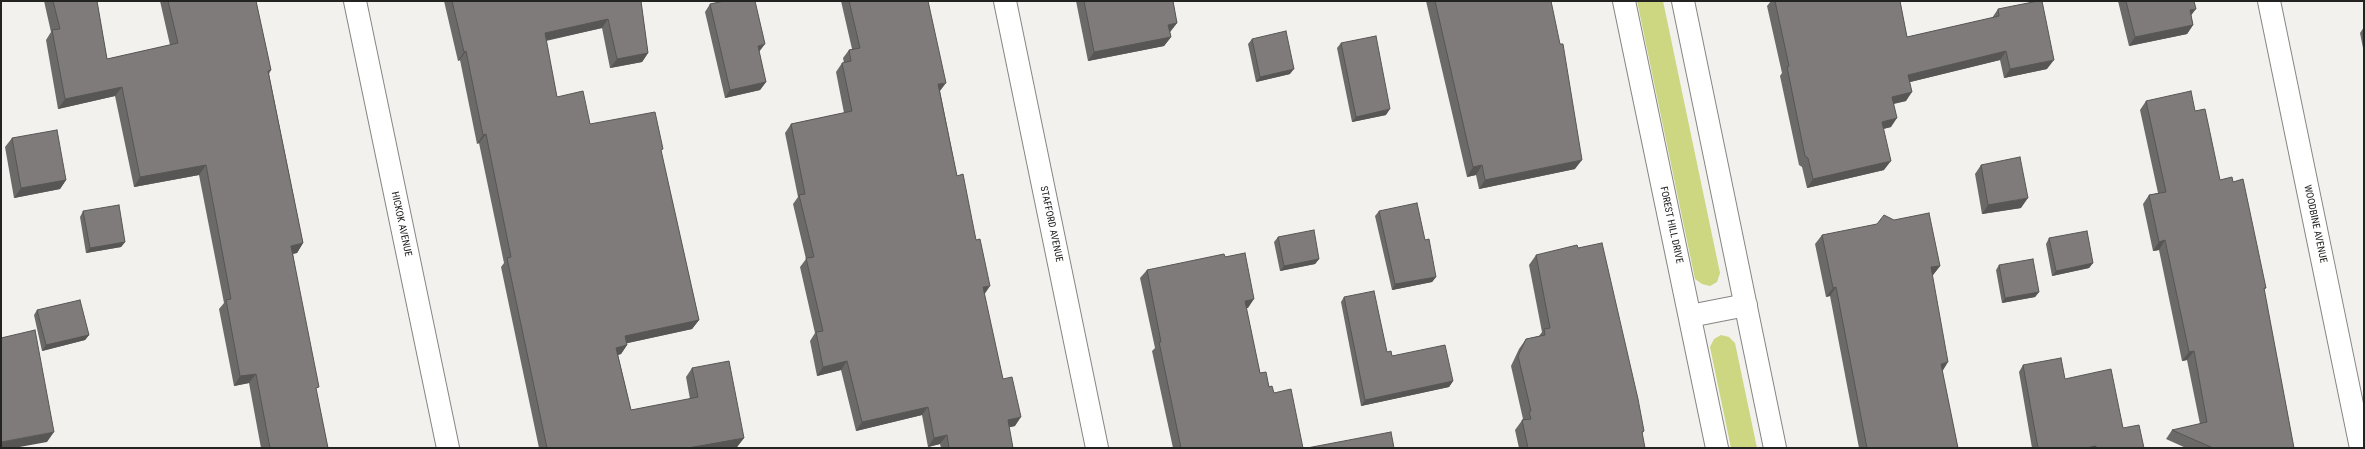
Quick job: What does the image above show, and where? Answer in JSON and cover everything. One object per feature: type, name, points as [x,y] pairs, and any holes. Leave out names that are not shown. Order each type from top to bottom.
[{"type":"street","name":"HICKOK AVENUE","points":[[355,1],[448,448]]},
{"type":"street","name":"STAFFORD AVENUE","points":[[1005,1],[1097,448]]},
{"type":"street","name":"FOREST HILL DRIVE","points":[[1624,1],[1717,448]]},
{"type":"street","points":[[1683,1],[1775,448]]},
{"type":"street","name":"WOODBINE AVENUE","points":[[2269,1],[2361,448]]},
{"type":"street","points":[[1690,316],[1746,305]]},
{"type":"green space","points":[[1637,1],[1663,1],[1720,273],[1717,282],[1710,286],[1702,284],[1695,279]]},
{"type":"green space","points":[[1721,335],[1729,337],[1735,343],[1757,448],[1731,448],[1710,347],[1714,339]]},
{"type":"building","points":[[53,1],[97,1],[107,59],[178,43],[168,1],[256,1],[271,70],[268,71],[303,243],[291,246],[319,387],[316,388],[328,448],[270,448],[256,374],[240,376],[226,300],[231,299],[206,165],[140,177],[122,87],[65,99],[52,30],[60,29]]},
{"type":"building","points":[[452,1],[641,1],[648,53],[617,59],[608,19],[545,33],[557,97],[583,91],[590,124],[655,112],[663,149],[661,150],[699,320],[625,336],[627,345],[616,348],[631,410],[698,397],[692,368],[729,361],[744,438],[688,448],[547,448],[507,258],[511,257],[486,134],[483,135],[466,51],[464,52]]},
{"type":"building","points":[[724,1],[755,1],[765,44],[758,46],[766,82],[730,90],[710,4]]},
{"type":"building","points":[[849,1],[928,1],[946,83],[938,84],[957,176],[963,174],[976,240],[980,239],[990,286],[983,287],[1003,379],[1012,377],[1021,417],[1008,420],[1013,448],[949,448],[947,435],[934,438],[928,407],[862,422],[847,361],[823,367],[816,332],[823,331],[806,258],[814,257],[799,195],[805,194],[791,124],[852,111],[842,63],[851,61],[849,50],[860,48]]},
{"type":"building","points":[[1084,1],[1173,1],[1177,23],[1168,25],[1171,37],[1094,52]]},
{"type":"building","points":[[1435,1],[1551,1],[1560,44],[1563,44],[1582,160],[1485,180],[1482,165],[1473,167]]},
{"type":"building","points":[[1775,1],[1900,1],[1907,37],[1999,16],[1998,9],[2042,1],[2054,60],[2010,69],[2006,51],[1908,75],[1912,92],[1892,97],[1897,118],[1882,122],[1891,161],[1813,179],[1808,158],[1805,156],[1787,67],[1789,66]]},
{"type":"building","points":[[2126,1],[2194,1],[2196,9],[2190,10],[2193,25],[2135,37]]},
{"type":"building","points":[[1286,31],[1294,69],[1260,77],[1252,39]]},
{"type":"building","points":[[1376,36],[1390,109],[1356,117],[1341,43]]},
{"type":"building","points":[[2191,91],[2195,111],[2205,109],[2220,180],[2232,177],[2233,182],[2243,179],[2266,288],[2264,288],[2294,448],[2213,448],[2172,430],[2207,422],[2194,351],[2189,352],[2165,240],[2159,242],[2149,195],[2166,192],[2146,101]]},
{"type":"building","points":[[57,130],[66,180],[21,188],[12,138]]},
{"type":"building","points":[[2020,157],[2028,198],[1988,205],[1981,165]]},
{"type":"building","points":[[1417,203],[1425,240],[1429,239],[1436,277],[1395,284],[1379,211]]},
{"type":"building","points":[[119,205],[125,242],[90,248],[83,211]]},
{"type":"building","points":[[1929,213],[1940,266],[1931,267],[1948,362],[1941,364],[1958,448],[1867,448],[1836,287],[1833,288],[1822,235],[1877,224],[1884,215],[1894,220]]},
{"type":"building","points":[[1314,230],[1319,259],[1284,266],[1278,237]]},
{"type":"building","points":[[2087,231],[2093,263],[2056,271],[2049,238]]},
{"type":"building","points":[[1602,243],[1638,399],[1644,431],[1642,432],[1645,448],[1528,448],[1522,420],[1531,419],[1529,412],[1531,411],[1518,356],[1526,339],[1545,335],[1544,329],[1550,328],[1536,255],[1577,245],[1578,248]]},
{"type":"building","points":[[1245,253],[1254,299],[1245,301],[1260,373],[1266,372],[1269,387],[1272,386],[1274,393],[1291,389],[1303,448],[1181,448],[1159,342],[1161,342],[1147,270],[1224,254],[1225,257]]},
{"type":"building","points":[[2033,259],[2039,292],[2005,298],[1999,265]]},
{"type":"building","points":[[1374,291],[1387,352],[1391,351],[1392,356],[1445,345],[1453,381],[1365,400],[1344,297]]},
{"type":"building","points":[[80,300],[89,335],[46,345],[37,310]]},
{"type":"building","points":[[35,330],[54,432],[1,442],[1,338]]},
{"type":"building","points":[[2061,358],[2065,379],[2111,369],[2123,428],[2139,425],[2144,448],[2096,448],[2096,446],[2086,448],[2038,448],[2023,365]]},
{"type":"building","points":[[1391,432],[1394,448],[1307,448]]}]
